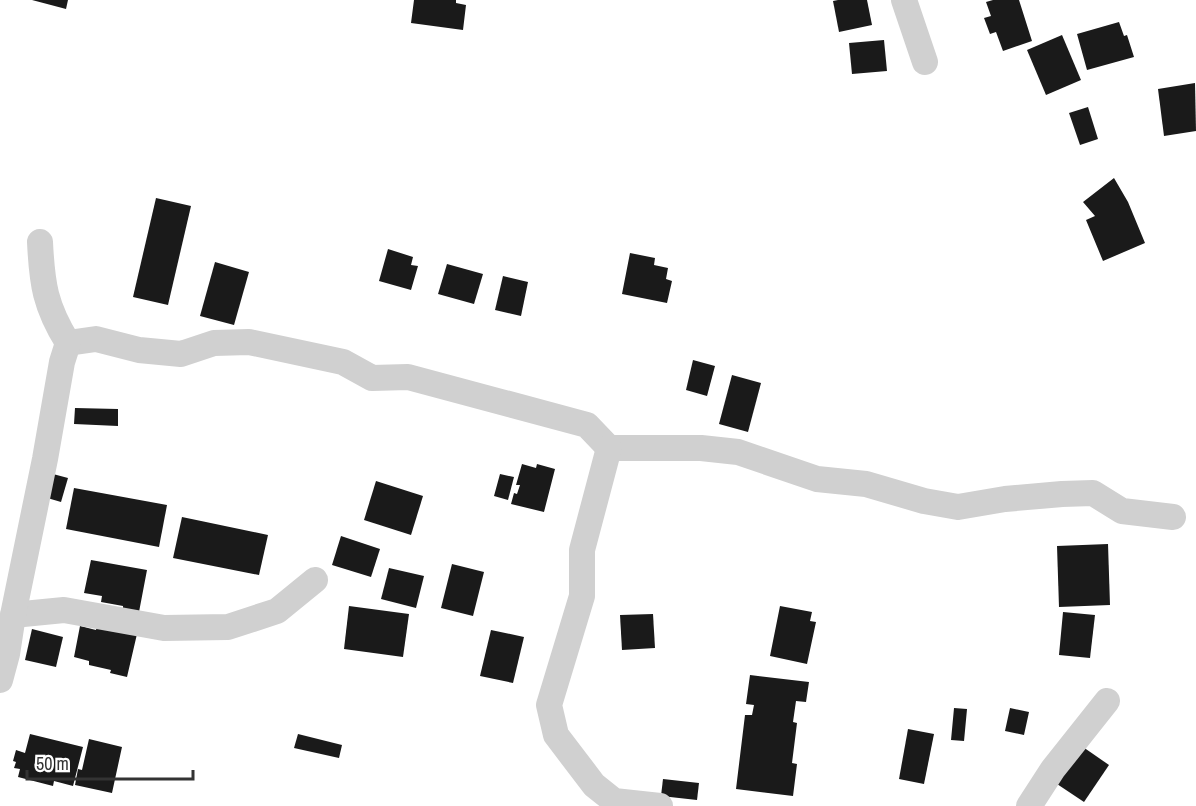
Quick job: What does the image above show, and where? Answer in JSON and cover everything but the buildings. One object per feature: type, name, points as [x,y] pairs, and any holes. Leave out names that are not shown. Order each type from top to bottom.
[{"type":"street","points":[[904,0],[925,62]]},
{"type":"street","points":[[40,242],[42,281],[53,320],[68,343]]},
{"type":"street","points":[[68,343],[96,339],[139,350],[182,354],[214,343],[249,342],[343,362],[372,378],[408,377],[587,425],[609,448],[701,448],[738,452],[817,479],[866,484],[924,501],[958,507],[1005,499],[1093,493],[1122,511],[1173,517]]},
{"type":"street","points":[[0,680],[7,654],[62,362],[68,343]]},
{"type":"street","points":[[609,448],[582,550],[582,597],[549,705],[556,735],[594,785],[613,804],[660,806]]},
{"type":"street","points":[[13,615],[64,610],[164,628],[228,627],[277,611],[315,580]]},
{"type":"street","points":[[1029,806],[1053,769],[1107,701]]}]
